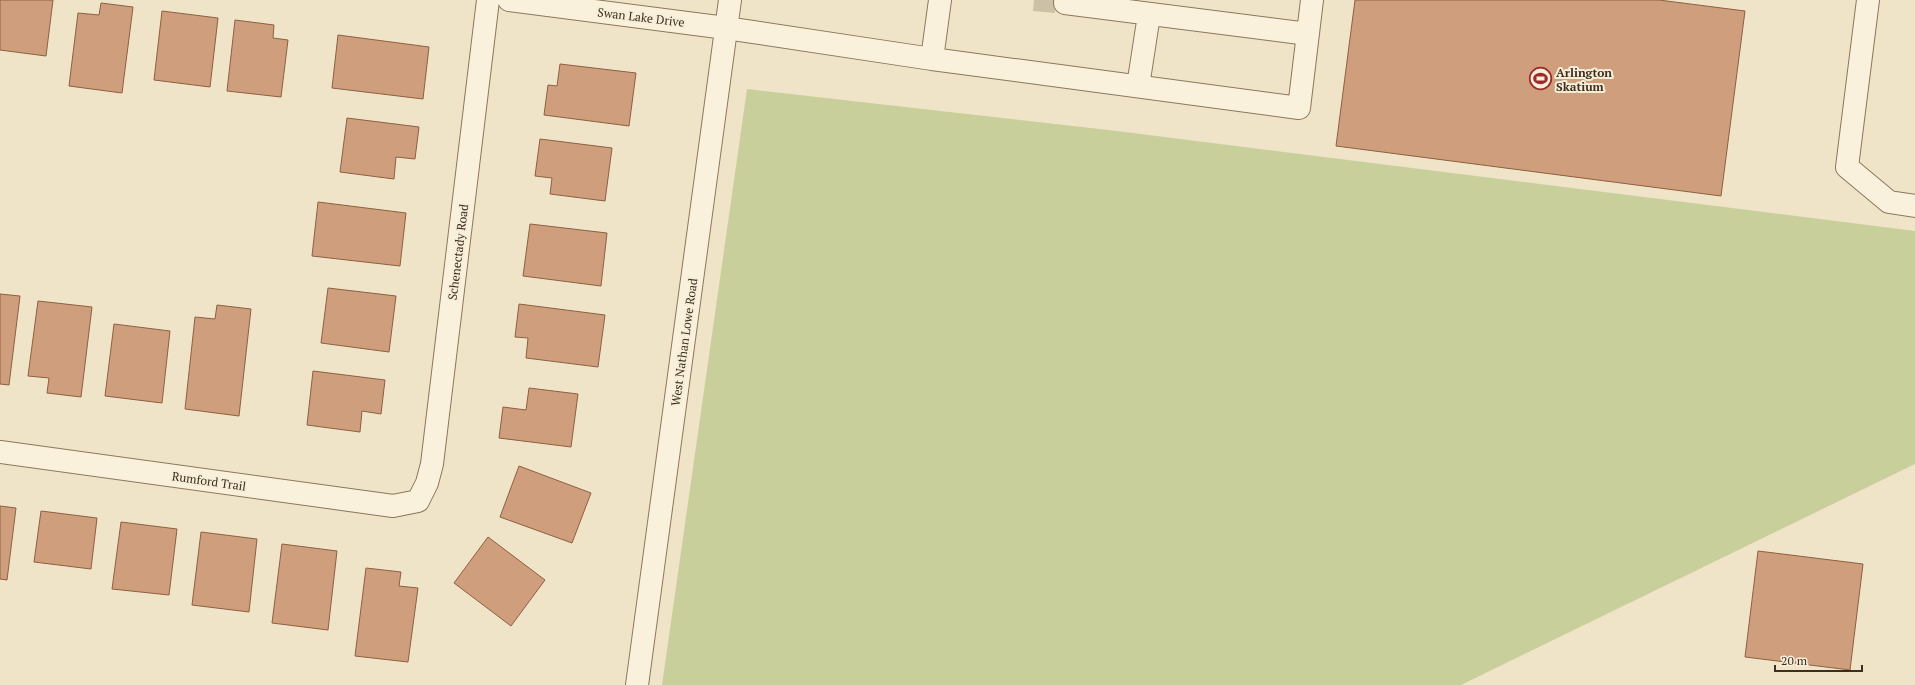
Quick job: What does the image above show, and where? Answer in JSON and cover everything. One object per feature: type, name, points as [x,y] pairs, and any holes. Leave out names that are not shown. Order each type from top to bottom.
[{"type":"street","name":"Schenectady Road","points":[[418,502],[427,483],[432,464],[488,0]]},
{"type":"street","name":"Swan Lake Drive","points":[[509,0],[726,28],[932,59],[1299,108],[1308,34]]},
{"type":"street","name":"West Nathan Lowe Road","points":[[637,685],[730,0]]},
{"type":"street","points":[[932,59],[940,0]]},
{"type":"street","points":[[1065,4],[1308,34],[1312,0]]},
{"type":"street","points":[[1868,0],[1848,167],[1889,202],[1915,206]]},
{"type":"street","points":[[1138,86],[1149,14]]},
{"type":"street","name":"Rumford Trail","points":[[0,452],[393,506],[418,502]]},
{"type":"green space","points":[[747,89],[1117,131],[1915,231],[1915,464],[1461,685],[662,685]]},
{"type":"building","points":[[0,0],[53,0],[46,56],[0,50]]},
{"type":"building","name":"Arlington Skatium","points":[[1355,0],[1659,0],[1745,11],[1721,196],[1336,146]]},
{"type":"building","points":[[101,3],[133,7],[122,93],[69,86],[78,13],[99,15]]},
{"type":"building","points":[[162,11],[218,18],[210,87],[154,80]]},
{"type":"building","points":[[235,20],[274,25],[273,38],[288,40],[281,97],[227,91]]},
{"type":"building","points":[[338,35],[429,47],[423,99],[332,88]]},
{"type":"building","points":[[560,64],[636,73],[629,126],[544,115],[548,85],[557,86]]},
{"type":"building","points":[[347,118],[419,127],[415,159],[396,157],[394,179],[340,172]]},
{"type":"building","points":[[540,139],[612,148],[605,201],[550,194],[552,178],[535,176]]},
{"type":"building","points":[[318,202],[406,213],[400,266],[312,256]]},
{"type":"building","points":[[530,224],[607,233],[601,286],[523,276]]},
{"type":"building","points":[[328,288],[396,296],[389,352],[321,343]]},
{"type":"building","points":[[0,294],[20,296],[9,385],[0,384]]},
{"type":"building","points":[[38,301],[92,307],[81,397],[47,393],[49,378],[28,376]]},
{"type":"building","points":[[519,304],[605,315],[598,367],[526,358],[528,338],[515,337]]},
{"type":"building","points":[[217,305],[251,309],[239,416],[185,409],[195,317],[215,319]]},
{"type":"building","points":[[114,324],[170,331],[162,403],[105,396]]},
{"type":"building","points":[[313,371],[385,380],[381,414],[362,411],[360,432],[307,425]]},
{"type":"building","points":[[529,388],[578,394],[571,447],[499,438],[503,407],[526,410]]},
{"type":"building","points":[[519,466],[591,493],[572,543],[500,517]]},
{"type":"building","points":[[0,506],[16,508],[7,580],[0,579]]},
{"type":"building","points":[[41,511],[97,518],[91,569],[34,562]]},
{"type":"building","points":[[121,522],[177,529],[169,595],[112,589]]},
{"type":"building","points":[[201,532],[257,539],[249,612],[192,605]]},
{"type":"building","points":[[488,537],[545,580],[511,626],[454,583]]},
{"type":"building","points":[[282,544],[337,551],[328,630],[272,623]]},
{"type":"building","points":[[1758,551],[1863,564],[1850,670],[1745,657]]},
{"type":"building","points":[[366,568],[401,572],[399,586],[418,588],[408,662],[355,656]]},
{"type":"tunnel","points":[[1034,0],[1065,3]]},
{"type":"place","name":"Arlington Skatium","points":[[1541,79]]}]
